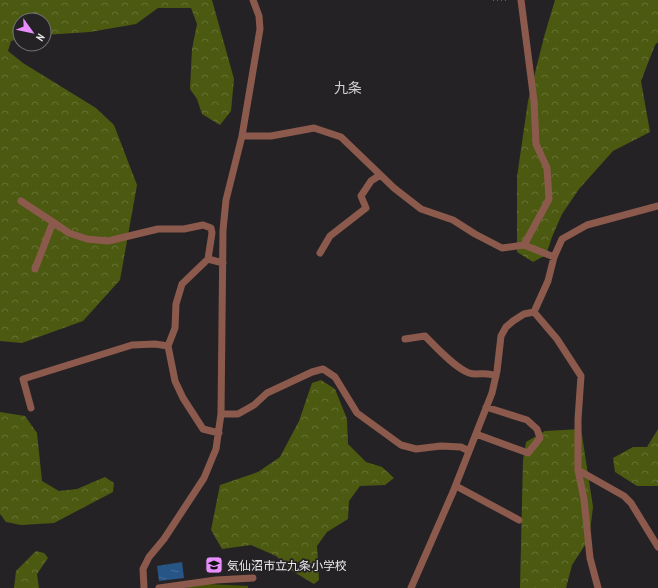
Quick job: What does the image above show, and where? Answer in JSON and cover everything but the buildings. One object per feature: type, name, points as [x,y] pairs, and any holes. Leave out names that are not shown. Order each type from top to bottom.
[{"type":"street","points":[[144,588],[143,569],[149,557],[164,538],[204,478],[216,449],[219,433],[223,230],[226,200],[242,136],[260,29],[259,16],[253,0]]},
{"type":"street","points":[[520,0],[534,101],[536,144],[547,168],[549,199],[524,245]]},
{"type":"street","points":[[242,136],[270,136],[314,128],[341,137],[380,175],[421,209],[453,220],[475,234],[502,248],[524,245],[554,257]]},
{"type":"street","points":[[320,253],[330,236],[366,208],[361,196],[371,181],[380,175]]},
{"type":"street","points":[[21,201],[69,233],[87,239],[108,241],[158,228],[184,229],[203,225],[211,228],[212,233],[208,259],[182,284],[176,304],[175,328],[168,346],[175,381],[183,398],[203,429],[219,433]]},
{"type":"street","points":[[534,312],[548,281],[554,257],[562,239],[587,225],[658,206]]},
{"type":"street","points":[[35,269],[53,222]]},
{"type":"street","points":[[208,259],[223,263]]},
{"type":"street","points":[[411,588],[456,486],[486,407],[496,376],[501,336],[506,327],[524,314],[534,312]]},
{"type":"street","points":[[534,312],[557,339],[581,376],[578,419],[578,470],[584,499],[586,534],[590,558],[598,588]]},
{"type":"street","points":[[405,339],[425,336],[457,366],[468,373],[478,374],[489,372],[496,376]]},
{"type":"street","points":[[31,408],[23,379],[132,345],[156,344],[168,346]]},
{"type":"street","points":[[220,414],[238,414],[254,406],[267,393],[312,372],[323,369],[335,377],[357,413],[401,445],[416,449],[441,446],[462,447],[469,451]]},
{"type":"street","points":[[476,434],[528,453],[540,438],[537,429],[527,420],[486,407]]},
{"type":"street","points":[[578,470],[624,496],[631,503],[658,547]]},
{"type":"street","points":[[456,486],[519,520]]},
{"type":"street","points":[[159,588],[216,580],[252,578]]},
{"type":"path","points":[[493,0],[506,0]]},
{"type":"green space","points":[[0,0],[212,0],[234,79],[231,111],[220,125],[202,114],[197,99],[190,89],[192,49],[197,24],[191,8],[158,8],[136,24],[90,32],[52,34],[52,12],[12,12],[12,41],[8,51],[23,63],[96,108],[114,125],[137,185],[120,280],[83,321],[22,343],[0,341]]},
{"type":"green space","points":[[555,0],[658,0],[658,42],[655,45],[641,81],[650,132],[613,151],[579,189],[562,214],[546,255],[533,262],[517,252],[517,177],[528,101]]},
{"type":"green space","points":[[321,380],[335,389],[347,419],[348,444],[366,462],[382,467],[394,478],[385,485],[360,486],[349,501],[348,519],[327,532],[317,546],[319,580],[314,584],[294,572],[276,556],[251,545],[222,549],[211,530],[220,485],[258,472],[280,457],[299,421],[312,383]]},
{"type":"green space","points":[[0,412],[25,416],[37,433],[42,481],[59,491],[77,489],[105,477],[114,483],[113,492],[54,523],[21,525],[6,522],[0,514]]},
{"type":"green space","points":[[581,429],[593,507],[589,539],[572,565],[566,588],[520,588],[523,460],[526,442],[545,431]]},
{"type":"green space","points":[[658,429],[658,486],[637,486],[615,472],[613,458],[633,447],[647,447]]},
{"type":"green space","points":[[36,551],[44,553],[48,558],[37,574],[39,588],[14,588],[16,571]]},
{"type":"green space","points":[[208,584],[248,586],[248,588],[183,588]]},
{"type":"water","points":[[182,562],[184,578],[159,581],[157,566]]},
{"type":"place","name":"気仙沼市立九条小学校","points":[[214,565]]},
{"type":"district","name":"九条","points":[[348,88]]}]
